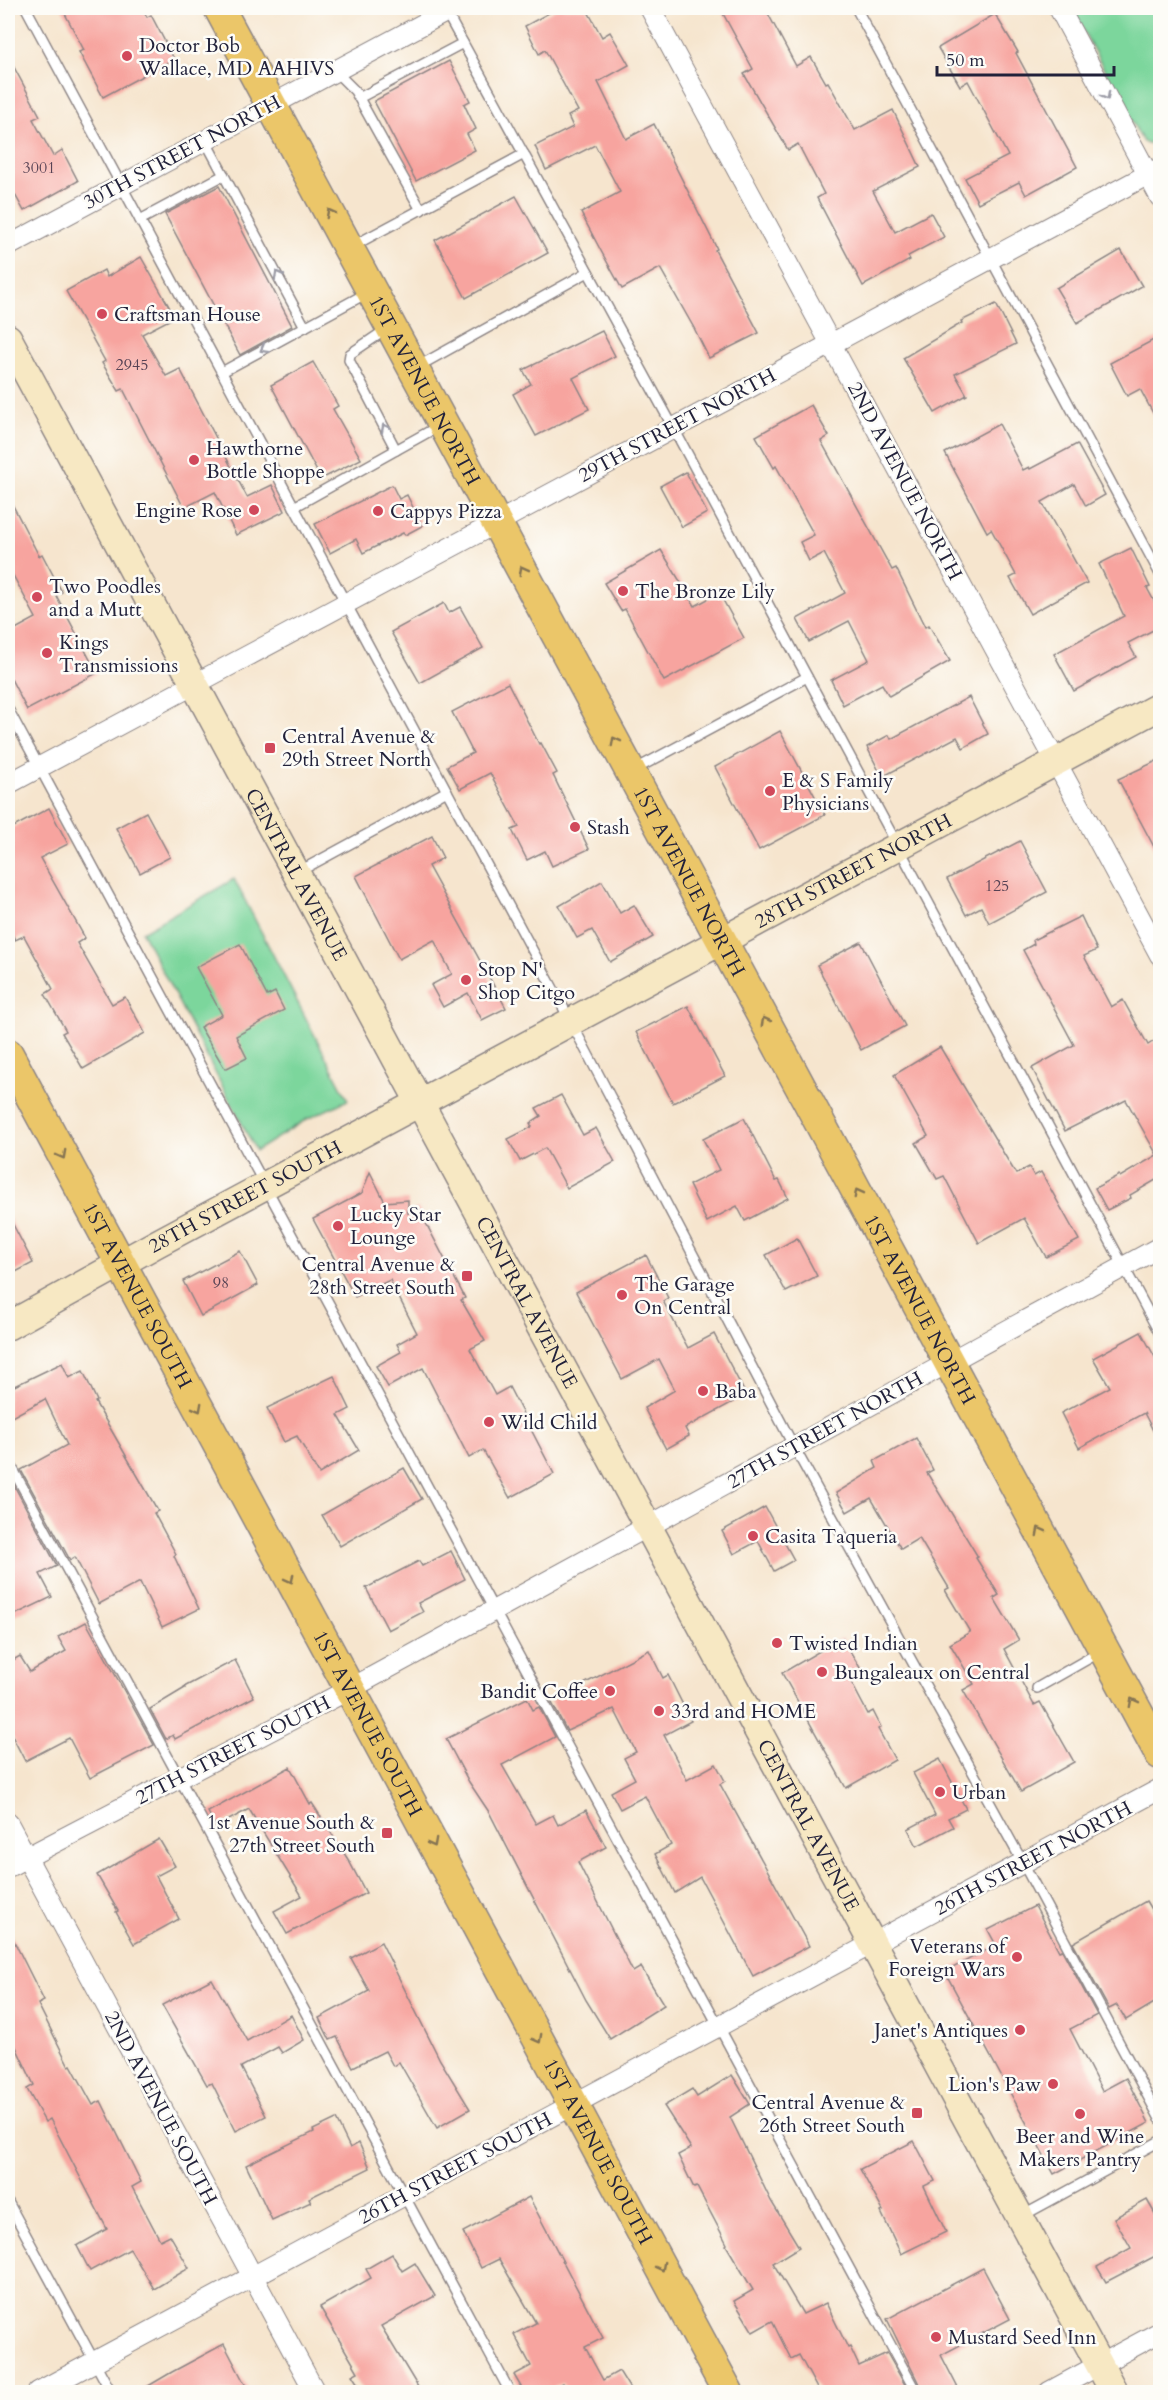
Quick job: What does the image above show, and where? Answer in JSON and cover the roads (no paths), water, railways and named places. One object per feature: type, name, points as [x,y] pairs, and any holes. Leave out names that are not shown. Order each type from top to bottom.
[{"type":"main road","name":"1ST AVENUE NORTH","points":[[219,8],[1161,1754]]},
{"type":"main road","name":"1ST AVENUE SOUTH","points":[[8,1054],[729,2392]]},
{"type":"street","name":"2ND AVENUE NORTH","points":[[650,8],[1161,955]]},
{"type":"street","points":[[1059,8],[1154,171],[1161,197]]},
{"type":"street","name":"30TH STREET NORTH","points":[[8,246],[121,183],[448,9]]},
{"type":"street","name":"29TH STREET NORTH","points":[[8,784],[193,683],[1154,171]]},
{"type":"street","name":"CENTRAL AVENUE","points":[[8,338],[1114,2392]]},
{"type":"street","name":"28TH STREET NORTH","points":[[420,1103],[1161,706]]},
{"type":"street","name":"28TH STREET SOUTH","points":[[8,1326],[420,1103]]},
{"type":"street","name":"27TH STREET NORTH","points":[[648,1528],[949,1361],[1161,1247]]},
{"type":"street","name":"27TH STREET SOUTH","points":[[8,1867],[350,1689],[648,1528]]},
{"type":"street","name":"26TH STREET NORTH","points":[[873,1944],[1161,1789]]},
{"type":"street","name":"2ND AVENUE SOUTH","points":[[8,1823],[315,2392]]},
{"type":"street","name":"26TH STREET SOUTH","points":[[38,2392],[873,1944]]},
{"type":"street","points":[[1049,2392],[1161,2332]]},
{"type":"lane","points":[[26,8],[571,1022],[794,1447],[1161,2119]]},
{"type":"lane","points":[[856,8],[1161,574]]},
{"type":"lane","points":[[448,9],[463,43],[673,427],[1161,1334]]},
{"type":"lane","points":[[359,98],[463,43]]},
{"type":"lane","points":[[334,70],[356,91],[421,210]]},
{"type":"lane","points":[[205,140],[305,327]]},
{"type":"lane","points":[[349,249],[524,154]]},
{"type":"lane","points":[[140,220],[224,175]]},
{"type":"lane","points":[[414,369],[588,272]]},
{"type":"lane","points":[[222,372],[372,290]]},
{"type":"lane","points":[[392,326],[354,350],[349,360],[396,450]]},
{"type":"lane","points":[[294,507],[443,423]]},
{"type":"lane","points":[[631,771],[807,677]]},
{"type":"lane","points":[[8,709],[916,2392]]},
{"type":"lane","points":[[296,873],[447,791]]},
{"type":"lane","points":[[8,1460],[510,2392]]},
{"type":"lane","points":[[1037,1688],[1104,1649]]},
{"type":"lane","points":[[1020,2218],[1161,2141]]},
{"type":"lane","points":[[8,2202],[111,2392]]},
{"type":"place","name":"Doctor Bob Wallace, MD AAHIVS","points":[[127,56]]},
{"type":"place","name":"Craftsman House","points":[[102,314]]},
{"type":"place","name":"Hawthorne Bottle Shoppe","points":[[194,460]]},
{"type":"place","name":"Engine Rose","points":[[254,510]]},
{"type":"place","name":"Cappys Pizza","points":[[378,511]]},
{"type":"place","name":"The Bronze Lily","points":[[623,591]]},
{"type":"place","name":"Two Poodles and a Mutt","points":[[37,597]]},
{"type":"place","name":"Kings Transmissions","points":[[47,653]]},
{"type":"place","name":"Central Avenue & 29th Street North","points":[[270,748]]},
{"type":"place","name":"E & S Family Physicians","points":[[770,791]]},
{"type":"place","name":"Stash","points":[[575,827]]},
{"type":"place","name":"Stop N' Shop Citgo","points":[[466,980]]},
{"type":"place","name":"Lucky Star Lounge","points":[[338,1226]]},
{"type":"place","name":"Central Avenue & 28th Street South","points":[[467,1276]]},
{"type":"place","name":"The Garage On Central","points":[[622,1295]]},
{"type":"place","name":"Baba","points":[[703,1391]]},
{"type":"place","name":"Wild Child","points":[[489,1422]]},
{"type":"place","name":"Casita Taqueria","points":[[753,1536]]},
{"type":"place","name":"Twisted Indian","points":[[777,1643]]},
{"type":"place","name":"Bungaleaux on Central","points":[[822,1672]]},
{"type":"place","name":"Bandit Coffee","points":[[610,1691]]},
{"type":"place","name":"33rd and HOME","points":[[659,1711]]},
{"type":"place","name":"Urban","points":[[940,1792]]},
{"type":"place","name":"1st Avenue South & 27th Street South","points":[[387,1833]]},
{"type":"place","name":"Veterans of Foreign Wars","points":[[1017,1957]]},
{"type":"place","name":"Janet's Antiques","points":[[1020,2030]]},
{"type":"place","name":"Lion's Paw","points":[[1053,2084]]},
{"type":"place","name":"Central Avenue & 26th Street South","points":[[917,2113]]},
{"type":"place","name":"Beer and Wine Makers Pantry","points":[[1080,2114]]},
{"type":"place","name":"Mustard Seed Inn","points":[[936,2337]]}]
